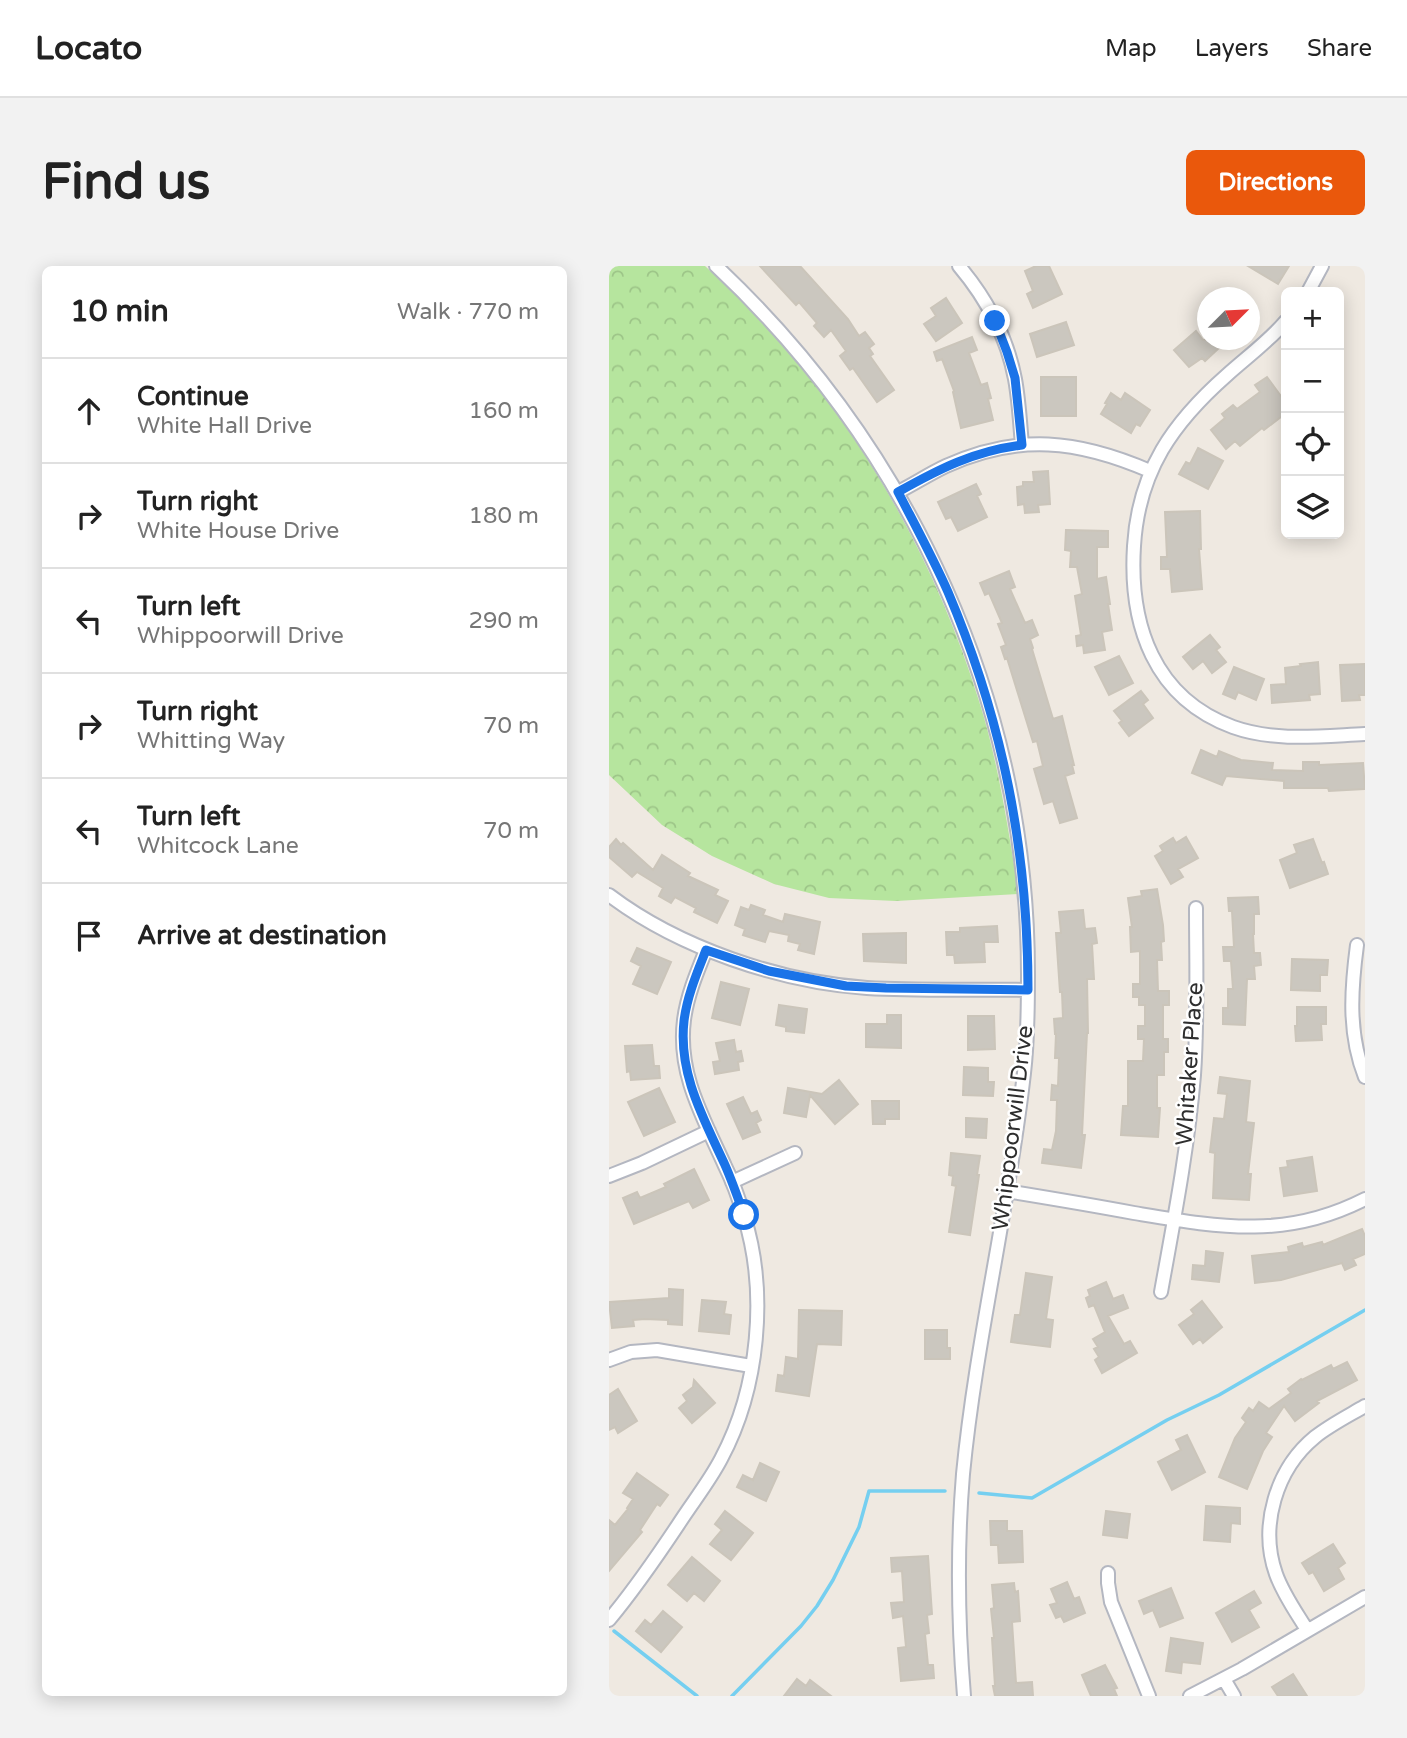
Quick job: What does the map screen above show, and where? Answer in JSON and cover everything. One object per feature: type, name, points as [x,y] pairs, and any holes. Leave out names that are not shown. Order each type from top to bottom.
[{"type":"street","name":"Whippoorwill Drive","points":[[716,266],[756,305],[824,384],[863,437],[898,492],[928,550],[960,622],[997,736],[1014,815],[1023,878],[1028,950],[1025,1068],[963,1478],[960,1577],[964,1696]]},
{"type":"street","points":[[959,266],[983,298],[1007,352],[1015,378],[1022,445]]},
{"type":"street","points":[[1311,287],[1322,266]]},
{"type":"street","points":[[1281,326],[1193,407],[1168,440],[1150,471],[1138,511],[1133,556],[1138,619],[1146,644],[1158,666],[1181,695],[1200,710],[1233,726],[1275,736],[1365,734]]},
{"type":"street","points":[[898,492],[960,460],[1022,445],[1079,447],[1150,471]]},
{"type":"street","points":[[609,895],[653,923],[706,950],[769,971],[846,986],[1028,990]]},
{"type":"street","name":"Whitaker Place","points":[[1161,1292],[1175,1220],[1194,1073],[1196,908]]},
{"type":"street","points":[[1357,945],[1352,983],[1352,1012],[1355,1041],[1365,1077]]},
{"type":"street","points":[[609,1620],[647,1571],[721,1458],[741,1410],[751,1366],[757,1324],[757,1287],[748,1230],[732,1182],[690,1085],[684,1061],[684,1019],[688,999],[706,950]]},
{"type":"street","points":[[609,1176],[709,1131]]},
{"type":"street","points":[[732,1182],[795,1153]]},
{"type":"street","points":[[1006,1191],[1227,1227],[1267,1227],[1313,1219],[1365,1199]]},
{"type":"street","points":[[609,1360],[641,1350],[657,1350],[751,1366]]},
{"type":"street","points":[[1307,1630],[1283,1588],[1273,1563],[1270,1535],[1273,1506],[1284,1476],[1308,1443],[1365,1406]]},
{"type":"street","points":[[1108,1573],[1111,1602],[1149,1696]]},
{"type":"street","points":[[1190,1696],[1365,1597]]},
{"type":"street","points":[[1224,1679],[1234,1696]]},
{"type":"green space","points":[[609,266],[705,266],[752,311],[795,360],[835,411],[871,465],[904,521],[958,640],[979,701],[998,773],[1019,894],[896,901],[829,898],[774,884],[712,856],[662,825],[609,775]]},
{"type":"building","points":[[760,266],[800,266],[848,319],[859,336],[865,332],[874,344],[869,348],[873,354],[870,356],[894,390],[877,402],[853,368],[850,370],[840,356],[846,351],[831,330],[824,337],[814,326],[817,323],[799,302],[796,305]]},
{"type":"building","points":[[1036,266],[1049,266],[1062,294],[1033,308],[1027,294],[1033,291],[1025,271]]},
{"type":"building","points":[[1248,266],[1289,266],[1278,284]]},
{"type":"building","points":[[946,298],[962,323],[936,341],[924,324],[936,316],[931,308]]},
{"type":"building","points":[[1066,322],[1074,345],[1037,357],[1030,334]]},
{"type":"building","points":[[1196,331],[1197,350],[1217,350],[1205,361],[1202,358],[1189,367],[1174,350]]},
{"type":"building","points":[[972,337],[977,350],[969,353],[981,385],[987,383],[993,420],[961,428],[954,391],[942,359],[937,361],[934,352]]},
{"type":"building","points":[[1041,377],[1076,377],[1076,416],[1041,416]]},
{"type":"building","points":[[1267,377],[1281,396],[1281,417],[1240,446],[1235,441],[1226,449],[1211,430],[1225,418],[1222,414],[1233,405],[1237,409],[1260,392],[1255,385]]},
{"type":"building","points":[[1111,393],[1121,400],[1125,393],[1150,410],[1140,426],[1136,424],[1131,433],[1101,414]]},
{"type":"building","points":[[1198,448],[1223,461],[1208,489],[1179,474],[1186,462],[1190,464]]},
{"type":"building","points":[[1048,471],[1050,504],[1038,505],[1039,512],[1025,513],[1024,504],[1018,505],[1017,487],[1023,486],[1023,482],[1034,482],[1033,472]]},
{"type":"building","points":[[976,484],[981,494],[977,496],[987,517],[958,531],[951,517],[946,519],[938,502]]},
{"type":"building","points":[[1200,511],[1202,589],[1172,592],[1170,569],[1161,569],[1161,557],[1167,557],[1165,512]]},
{"type":"building","points":[[1066,530],[1108,531],[1108,547],[1097,547],[1097,579],[1106,577],[1110,604],[1112,630],[1102,632],[1105,650],[1084,653],[1083,645],[1077,646],[1076,636],[1081,635],[1075,596],[1082,594],[1077,567],[1070,567],[1071,551],[1065,550]]},
{"type":"building","points":[[1009,571],[1015,587],[1010,589],[1025,623],[1032,620],[1038,635],[1030,639],[1032,649],[1053,719],[1062,716],[1074,765],[1074,773],[1065,776],[1077,818],[1060,823],[1053,801],[1044,804],[1034,769],[1043,766],[1037,741],[1033,742],[1007,658],[1005,659],[1001,647],[1006,645],[998,624],[1002,623],[989,593],[985,595],[980,583]]},
{"type":"building","points":[[1210,635],[1220,647],[1216,650],[1226,662],[1212,673],[1203,661],[1193,669],[1183,657]]},
{"type":"building","points":[[1119,656],[1133,683],[1109,695],[1095,667]]},
{"type":"building","points":[[1318,662],[1320,694],[1309,695],[1310,700],[1272,703],[1271,685],[1286,684],[1285,668]]},
{"type":"building","points":[[1365,664],[1365,695],[1359,695],[1360,700],[1342,701],[1340,665]]},
{"type":"building","points":[[1234,667],[1264,679],[1256,700],[1238,692],[1235,699],[1223,694]]},
{"type":"building","points":[[1141,691],[1148,700],[1143,704],[1153,718],[1129,736],[1114,711]]},
{"type":"building","points":[[1201,750],[1217,757],[1219,751],[1241,760],[1273,763],[1272,770],[1303,771],[1303,762],[1319,762],[1319,765],[1363,763],[1365,789],[1329,791],[1328,788],[1284,788],[1284,781],[1226,776],[1222,785],[1192,773]]},
{"type":"building","points":[[1186,837],[1198,858],[1178,869],[1183,877],[1171,884],[1155,856],[1163,851],[1160,846],[1173,838],[1176,843]]},
{"type":"building","points":[[616,839],[653,870],[662,855],[690,873],[688,876],[718,890],[715,895],[728,901],[717,923],[694,912],[696,908],[675,897],[671,903],[659,896],[663,888],[637,872],[632,877],[609,857],[609,847]]},
{"type":"building","points":[[1313,839],[1328,874],[1290,888],[1280,860],[1297,853],[1294,845]]},
{"type":"building","points":[[1157,889],[1164,941],[1161,942],[1162,960],[1157,960],[1158,991],[1169,991],[1169,1005],[1163,1005],[1163,1039],[1168,1039],[1168,1052],[1164,1052],[1164,1075],[1157,1075],[1157,1108],[1160,1108],[1158,1137],[1121,1135],[1123,1106],[1128,1106],[1128,1061],[1143,1061],[1144,1039],[1138,1039],[1138,1026],[1145,1026],[1145,1005],[1139,1005],[1139,997],[1133,997],[1133,984],[1140,984],[1140,951],[1131,952],[1132,927],[1128,898],[1142,896],[1141,891]]},
{"type":"building","points":[[1258,897],[1259,914],[1254,914],[1253,934],[1254,953],[1260,953],[1261,965],[1254,966],[1255,979],[1247,979],[1245,1025],[1223,1024],[1223,1008],[1228,1008],[1228,989],[1233,989],[1231,961],[1224,961],[1223,947],[1234,947],[1232,911],[1229,911],[1228,898]]},
{"type":"building","points":[[751,905],[765,910],[763,915],[783,922],[785,914],[820,922],[814,954],[798,950],[800,944],[788,941],[789,935],[769,931],[765,942],[743,935],[745,929],[735,925],[741,907],[749,910]]},
{"type":"building","points":[[1083,910],[1085,929],[1095,928],[1097,943],[1092,944],[1094,979],[1087,979],[1088,1033],[1082,1135],[1085,1135],[1081,1168],[1042,1163],[1044,1149],[1052,1150],[1056,1131],[1057,1100],[1051,1100],[1052,1085],[1058,1086],[1059,1058],[1055,1058],[1054,1019],[1063,1018],[1056,933],[1061,933],[1059,912]]},
{"type":"building","points":[[997,926],[998,942],[984,942],[985,962],[955,963],[954,955],[947,955],[946,932],[960,932],[960,928]]},
{"type":"building","points":[[906,933],[906,963],[864,961],[863,934]]},
{"type":"building","points":[[637,948],[671,962],[657,994],[633,984],[641,966],[631,961]]},
{"type":"building","points":[[1292,959],[1328,960],[1327,975],[1320,975],[1320,991],[1291,990]]},
{"type":"building","points":[[721,982],[749,989],[740,1025],[712,1018]]},
{"type":"building","points":[[779,1005],[807,1009],[804,1033],[786,1031],[786,1027],[776,1025]]},
{"type":"building","points":[[1297,1007],[1326,1007],[1326,1024],[1321,1024],[1322,1040],[1296,1041]]},
{"type":"building","points":[[887,1015],[901,1015],[901,1048],[866,1047],[866,1024],[887,1024]]},
{"type":"building","points":[[968,1016],[994,1016],[995,1049],[968,1050]]},
{"type":"building","points":[[734,1040],[736,1052],[741,1051],[743,1061],[738,1062],[739,1070],[715,1074],[713,1062],[720,1061],[716,1043]]},
{"type":"building","points":[[652,1045],[654,1066],[659,1066],[660,1078],[631,1080],[630,1071],[627,1072],[625,1046]]},
{"type":"building","points":[[964,1067],[988,1068],[988,1082],[994,1082],[993,1096],[963,1095]]},
{"type":"building","points":[[1220,1077],[1250,1081],[1246,1122],[1254,1123],[1248,1174],[1251,1174],[1249,1200],[1213,1198],[1215,1153],[1210,1152],[1214,1118],[1224,1119],[1227,1094],[1218,1093]]},
{"type":"building","points":[[839,1080],[858,1104],[835,1124],[810,1095],[806,1117],[784,1113],[788,1088],[822,1094]]},
{"type":"building","points":[[659,1088],[675,1122],[644,1136],[628,1102]]},
{"type":"building","points":[[743,1097],[751,1114],[757,1111],[761,1120],[756,1123],[760,1132],[743,1139],[727,1104]]},
{"type":"building","points":[[872,1101],[899,1101],[899,1119],[885,1119],[885,1124],[873,1124]]},
{"type":"building","points":[[966,1118],[987,1119],[986,1138],[966,1137]]},
{"type":"building","points":[[951,1153],[980,1156],[970,1235],[949,1232],[956,1186],[952,1185],[953,1176],[949,1175]]},
{"type":"building","points":[[1312,1157],[1317,1191],[1284,1196],[1280,1168],[1288,1167],[1287,1161]]},
{"type":"building","points":[[694,1169],[709,1200],[693,1208],[689,1201],[634,1224],[623,1198],[637,1192],[640,1198],[666,1187],[664,1184]]},
{"type":"building","points":[[1362,1229],[1365,1236],[1365,1254],[1353,1259],[1356,1265],[1345,1270],[1342,1263],[1281,1280],[1255,1283],[1252,1256],[1289,1252],[1288,1247],[1302,1243],[1303,1247],[1322,1242],[1323,1245]]},
{"type":"building","points":[[1206,1251],[1223,1253],[1219,1282],[1192,1279],[1193,1265],[1205,1266]]},
{"type":"building","points":[[1026,1273],[1052,1277],[1046,1319],[1053,1320],[1050,1347],[1011,1342],[1015,1315],[1020,1315]]},
{"type":"building","points":[[1106,1282],[1113,1299],[1123,1295],[1128,1308],[1108,1316],[1124,1344],[1130,1341],[1137,1353],[1102,1373],[1095,1360],[1099,1357],[1094,1349],[1098,1347],[1093,1339],[1105,1332],[1094,1305],[1089,1307],[1086,1298],[1090,1296],[1088,1290]]},
{"type":"building","points":[[669,1289],[683,1290],[682,1325],[668,1324],[668,1320],[645,1319],[633,1320],[634,1326],[612,1328],[609,1302],[669,1298]]},
{"type":"building","points":[[702,1300],[726,1302],[724,1314],[731,1315],[729,1334],[699,1331]]},
{"type":"building","points":[[1202,1301],[1222,1327],[1203,1343],[1200,1339],[1193,1344],[1179,1325],[1194,1314],[1191,1310]]},
{"type":"building","points":[[799,1310],[842,1311],[841,1345],[817,1344],[809,1396],[776,1391],[778,1375],[784,1376],[786,1357],[798,1359]]},
{"type":"building","points":[[925,1330],[947,1330],[950,1359],[925,1359]]},
{"type":"building","points":[[1347,1362],[1357,1380],[1317,1401],[1319,1403],[1295,1421],[1284,1406],[1266,1433],[1272,1437],[1247,1489],[1219,1477],[1235,1438],[1246,1422],[1242,1418],[1249,1408],[1253,1411],[1259,1402],[1269,1409],[1291,1393],[1288,1389],[1301,1379],[1331,1365],[1333,1369]]},
{"type":"building","points":[[694,1380],[715,1403],[692,1423],[679,1408],[687,1401],[683,1395],[693,1387]]},
{"type":"building","points":[[618,1389],[637,1421],[618,1433],[615,1427],[609,1430],[609,1395]]},
{"type":"building","points":[[1187,1435],[1205,1472],[1172,1490],[1158,1462],[1181,1450],[1176,1440]]},
{"type":"building","points":[[760,1463],[779,1472],[766,1501],[737,1487],[743,1475],[753,1480]]},
{"type":"building","points":[[637,1473],[668,1495],[660,1506],[657,1504],[640,1530],[642,1532],[609,1571],[609,1520],[615,1525],[628,1509],[633,1499],[623,1493]]},
{"type":"building","points":[[1206,1506],[1240,1508],[1240,1524],[1231,1523],[1230,1542],[1204,1540]]},
{"type":"building","points":[[725,1511],[753,1533],[731,1560],[710,1544],[722,1530],[715,1524]]},
{"type":"building","points":[[1106,1511],[1130,1514],[1127,1538],[1103,1535]]},
{"type":"building","points":[[990,1521],[1007,1521],[1007,1531],[1022,1531],[1023,1562],[999,1563],[998,1545],[991,1545]]},
{"type":"building","points":[[1333,1544],[1345,1563],[1338,1568],[1344,1579],[1324,1591],[1313,1572],[1309,1574],[1302,1563]]},
{"type":"building","points":[[928,1556],[932,1614],[927,1615],[929,1633],[925,1634],[928,1665],[933,1665],[934,1678],[901,1681],[898,1648],[906,1647],[903,1616],[893,1618],[891,1603],[904,1602],[902,1571],[892,1572],[891,1558]]},
{"type":"building","points":[[692,1557],[720,1581],[704,1601],[694,1593],[687,1601],[668,1585]]},
{"type":"building","points":[[1067,1582],[1074,1599],[1079,1597],[1085,1613],[1064,1622],[1061,1616],[1056,1618],[1050,1605],[1057,1603],[1051,1589]]},
{"type":"building","points":[[1014,1583],[1015,1592],[1018,1591],[1020,1621],[1012,1622],[1016,1683],[1032,1682],[1033,1696],[995,1696],[992,1585]]},
{"type":"building","points":[[1171,1588],[1183,1618],[1160,1627],[1153,1610],[1144,1614],[1139,1601]]},
{"type":"building","points":[[1254,1591],[1261,1603],[1249,1610],[1259,1627],[1232,1642],[1216,1613]]},
{"type":"building","points":[[663,1611],[682,1627],[661,1652],[636,1631],[645,1620],[651,1625]]},
{"type":"building","points":[[1171,1638],[1203,1643],[1200,1664],[1182,1662],[1181,1673],[1166,1671]]},
{"type":"building","points":[[1105,1665],[1117,1688],[1114,1689],[1117,1696],[1091,1696],[1082,1675]]},
{"type":"building","points":[[1293,1674],[1307,1696],[1278,1696],[1272,1687]]},
{"type":"building","points":[[797,1679],[806,1686],[810,1680],[831,1696],[784,1696]]},
{"type":"waterway","points":[[979,1493],[1032,1498],[1167,1420],[1219,1395],[1365,1310]]},
{"type":"waterway","points":[[732,1696],[801,1626],[817,1606],[859,1527],[869,1491],[945,1491]]},
{"type":"waterway","points":[[614,1631],[697,1696]]},
{"type":"route","points":[[744,1215],[695,1100],[684,1061],[683,1030],[686,1009],[706,950],[769,971],[846,986],[1028,990],[1026,910],[1019,845],[997,736],[960,622],[928,550],[898,492],[960,460],[1022,445],[1015,378],[995,321]]}]
